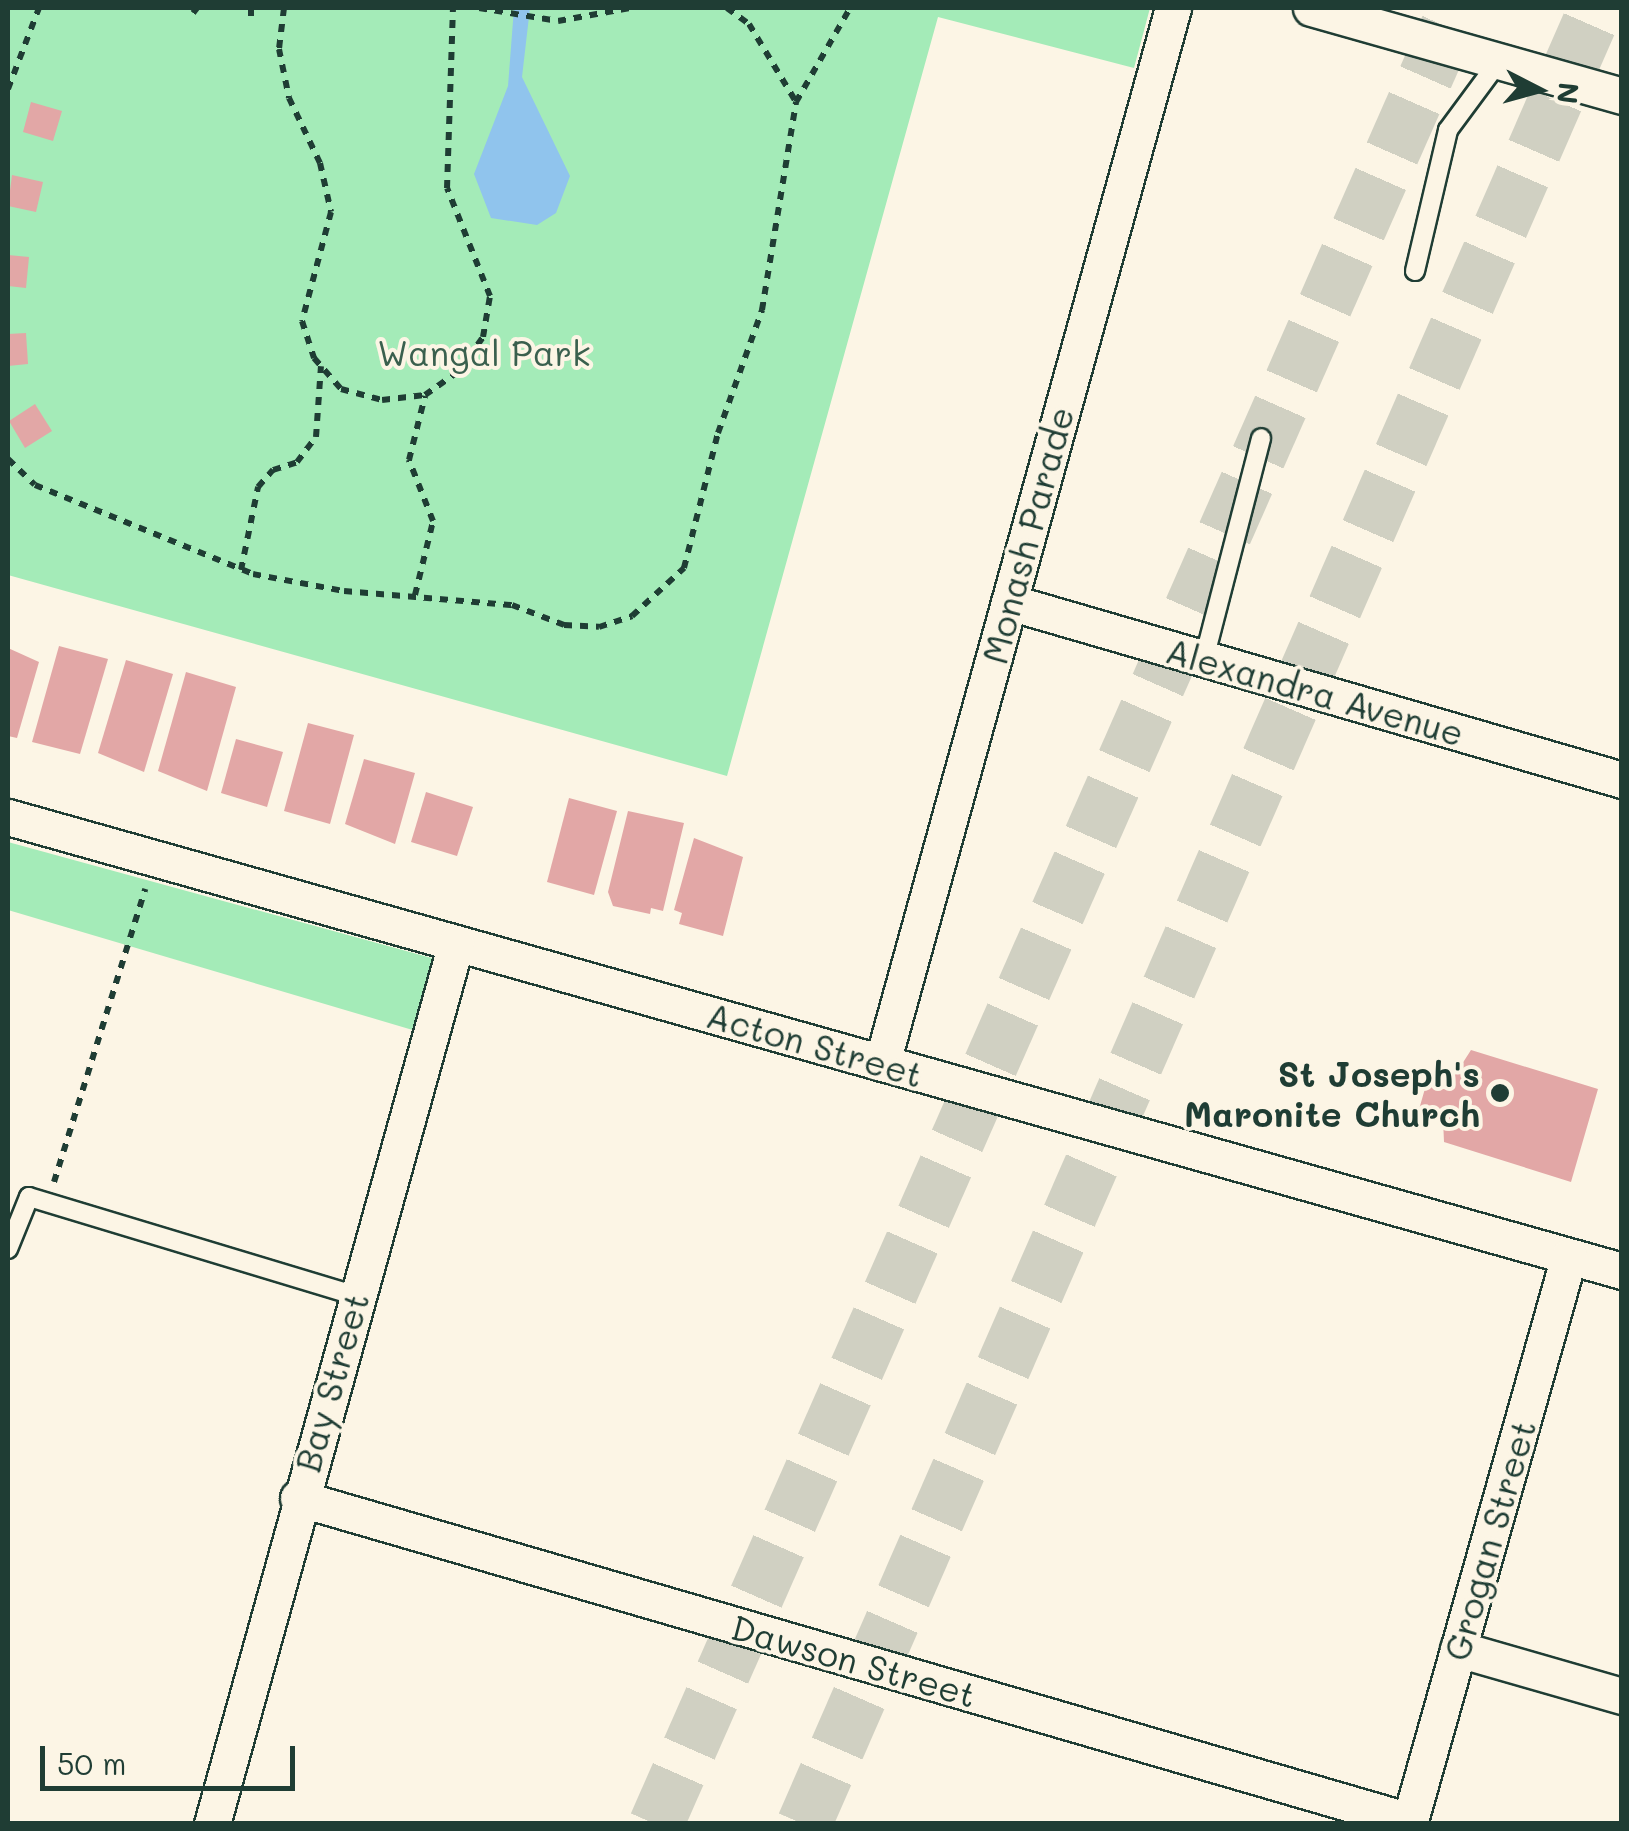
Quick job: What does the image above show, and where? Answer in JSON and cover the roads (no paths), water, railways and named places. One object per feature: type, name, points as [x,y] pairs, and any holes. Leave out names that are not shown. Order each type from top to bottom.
[{"type":"street","name":"Monash Parade","points":[[882,1062],[1173,8]]},
{"type":"street","points":[[1311,8],[1622,96]]},
{"type":"street","name":"Alexandra Avenue","points":[[1009,602],[1622,780]]},
{"type":"street","name":"Acton Street","points":[[8,817],[1622,1271]]},
{"type":"street","name":"Bay Street","points":[[212,1824],[298,1498],[456,943]]},
{"type":"street","name":"Grogan Street","points":[[1409,1822],[1569,1256]]},
{"type":"street","name":"Dawson Street","points":[[298,1498],[1409,1822]]},
{"type":"street","points":[[1458,1649],[1622,1696]]},
{"type":"lane","points":[[1415,271],[1448,130],[1500,61]]},
{"type":"lane","points":[[1204,660],[1261,438]]},
{"type":"lane","points":[[8,1249],[29,1198],[356,1296]]},
{"type":"water","points":[[514,8],[530,8],[522,77],[570,176],[556,213],[537,225],[491,218],[474,174],[508,86]]},
{"type":"tunnel","points":[[656,1824],[1456,8]]},
{"type":"tunnel","points":[[804,1824],[1596,8]]},
{"type":"place","name":"St Joseph's Maronite Church","points":[[1500,1093]]},
{"type":"park label","name":"Wangal Park","points":[[484,352]]}]
